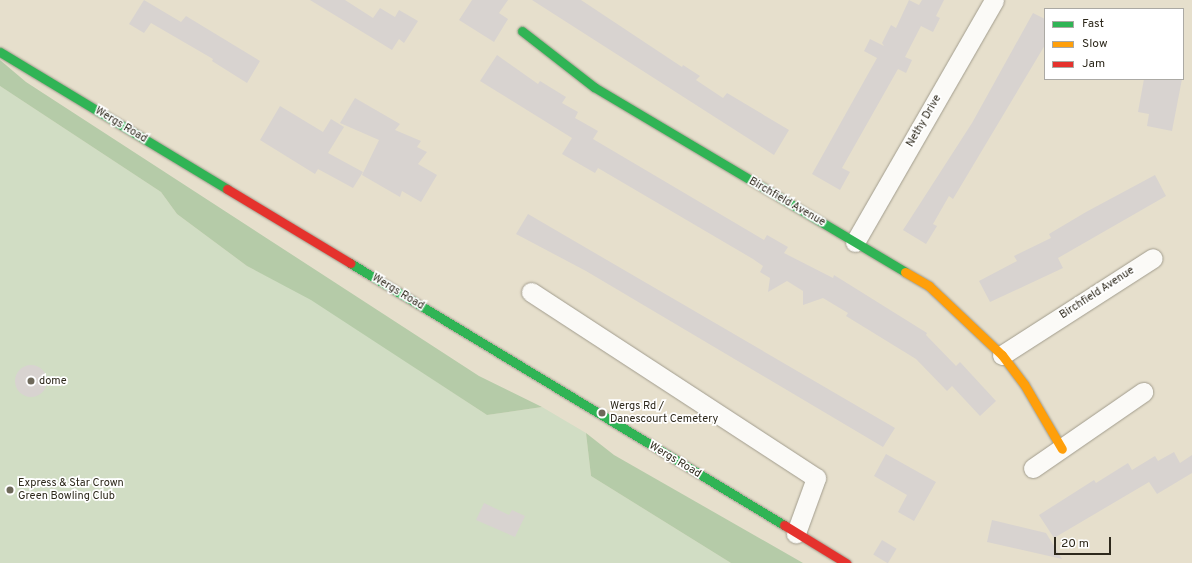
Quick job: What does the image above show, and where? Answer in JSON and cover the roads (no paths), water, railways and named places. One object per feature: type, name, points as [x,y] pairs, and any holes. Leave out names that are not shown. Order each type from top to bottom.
[{"type":"main road","name":"Birchfield Avenue","points":[[522,31],[594,87],[929,286],[1002,354],[1024,384],[1062,449]]},
{"type":"main road","name":"Wergs Road","points":[[0,52],[846,563]]},
{"type":"street","name":"Nethy Drive","points":[[855,242],[994,0]]},
{"type":"street","name":"Birchfield Avenue","points":[[1002,354],[1153,258]]},
{"type":"street","points":[[531,292],[816,478],[796,534]]},
{"type":"street","points":[[1033,468],[1143,392]]},
{"type":"place","name":"dome","points":[[31,381]]},
{"type":"place","name":"Wergs Rd / Danescourt Cemetery","points":[[602,413]]},
{"type":"place","name":"Express & Star Crown Green Bowling Club","points":[[10,490]]}]
